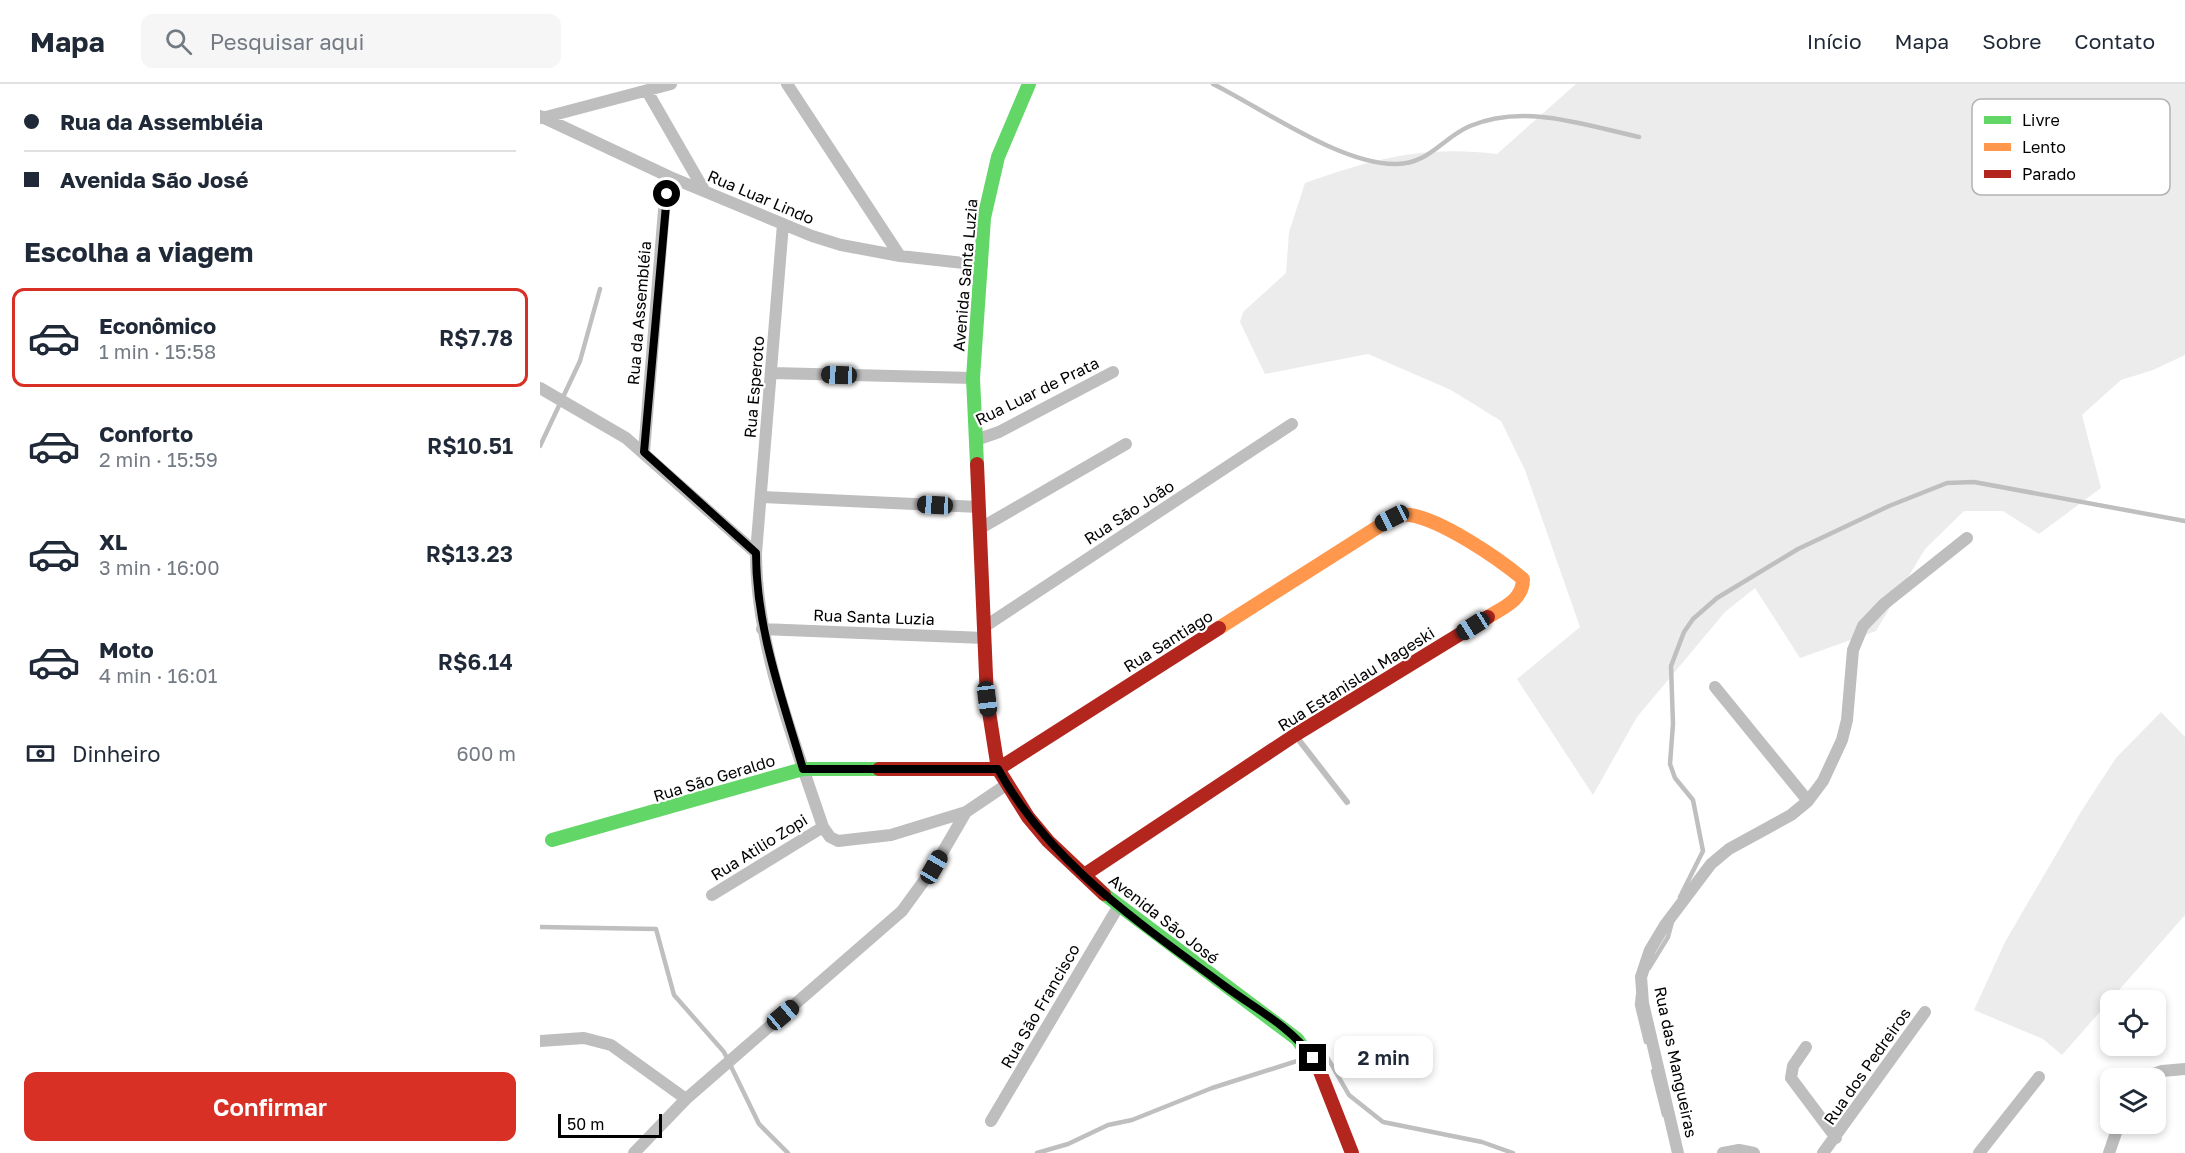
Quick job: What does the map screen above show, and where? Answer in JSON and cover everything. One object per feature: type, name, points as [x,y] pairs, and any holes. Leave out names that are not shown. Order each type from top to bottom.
[{"type":"street","points":[[541,117],[671,84]]},
{"type":"street","points":[[787,84],[900,256]]},
{"type":"street","name":"Avenida Santa Luzia","points":[[976,440],[973,378],[984,218],[989,188],[998,157],[1029,84]]},
{"type":"street","points":[[647,91],[704,190]]},
{"type":"street","name":"Rua Luar Lindo","points":[[541,117],[670,177],[783,224],[841,245],[900,256],[982,265]]},
{"type":"street","name":"Rua da Assembléia","points":[[644,452],[664,210],[670,177]]},
{"type":"street","name":"Rua Esperoto","points":[[783,224],[756,553],[756,588],[762,629],[803,769],[823,827]]},
{"type":"street","name":"Rua Luar de Prata","points":[[976,440],[999,432],[1113,372]]},
{"type":"street","points":[[772,373],[973,378]]},
{"type":"street","points":[[540,388],[610,427],[644,452],[756,553]]},
{"type":"street","name":"Rua São João","points":[[984,633],[1292,424]]},
{"type":"street","name":"Avenida São José","points":[[976,440],[987,699],[998,769],[1006,784],[1048,841],[1118,907],[1298,1039],[1319,1069],[1352,1153]]},
{"type":"street","points":[[979,529],[1126,444]]},
{"type":"street","points":[[762,496],[979,507]]},
{"type":"street","name":"Rua Santiago","points":[[998,769],[1378,525],[1408,514]]},
{"type":"street","name":"Rua Estanislau Mageski","points":[[1084,875],[1295,735],[1513,602],[1523,590],[1523,579],[1518,574],[1438,526],[1408,514]]},
{"type":"street","name":"Rua das Mangueiras","points":[[1678,1153],[1643,1003],[1644,964],[1665,924],[1711,864],[1729,849],[1791,814],[1808,801],[1823,781],[1842,740],[1846,720],[1850,666],[1860,632],[1884,604],[1967,538]]},
{"type":"street","name":"Rua Santa Luzia","points":[[762,629],[984,633]]},
{"type":"street","points":[[1715,687],[1808,801]]},
{"type":"street","name":"Rua São Geraldo","points":[[552,840],[803,769],[998,769]]},
{"type":"street","points":[[823,827],[830,837],[838,841],[869,839],[966,812],[1006,784]]},
{"type":"street","points":[[634,1153],[686,1099],[902,911],[934,867],[966,812]]},
{"type":"street","name":"Rua Atilio Zopi","points":[[712,895],[823,827]]},
{"type":"street","name":"Rua São Francisco","points":[[991,1121],[1118,907]]},
{"type":"street","name":"Rua dos Pedreiros","points":[[1823,1153],[1925,1012]]},
{"type":"street","points":[[540,1041],[584,1038],[611,1046],[686,1099]]},
{"type":"street","name":"Rua dos Pedreiros","points":[[1806,1047],[1793,1066],[1791,1078],[1836,1138]]},
{"type":"street","points":[[2166,1071],[2185,1069]]},
{"type":"street","points":[[1979,1153],[2038,1077]]},
{"type":"street","points":[[2109,1153],[2116,1134]]},
{"type":"street","points":[[1723,1153],[1739,1150],[1755,1153]]},
{"type":"lane","points":[[1295,735],[1347,802]]},
{"type":"shaded area","points":[[1576,84],[2185,84],[2185,355],[2153,370],[2121,380],[2082,415],[2101,488],[2039,534],[2003,511],[1964,511],[1925,549],[1876,631],[1800,658],[1755,588],[1725,612],[1637,717],[1593,795],[1517,679],[1580,627],[1525,470],[1501,421],[1451,390],[1368,354],[1265,374],[1240,322],[1243,312],[1286,273],[1289,232],[1305,183],[1353,167],[1399,156],[1445,151],[1497,154]]},
{"type":"shaded area","points":[[2161,712],[2185,737],[2185,915],[2119,990],[2100,990],[2100,1012],[2062,1055],[2043,1039],[1974,1010],[2005,942],[2082,810],[2116,758]]},
{"type":"waterway","points":[[1213,84],[1326,145],[1373,162],[1395,164],[1417,160],[1470,126],[1491,119],[1512,116],[1554,118],[1639,137]]},
{"type":"waterway","points":[[540,446],[580,361],[600,289]]},
{"type":"waterway","points":[[1680,897],[1703,851],[1693,800],[1675,778],[1670,764],[1673,724],[1671,666],[1684,632],[1693,619],[1717,598],[1798,549],[1889,506],[1947,483],[1974,482],[2185,521]]},
{"type":"waterway","points":[[1649,968],[1668,937],[1672,922]]},
{"type":"waterway","points":[[540,927],[656,929],[674,995],[724,1052],[759,1124],[788,1153]]},
{"type":"waterway","points":[[1638,995],[1637,1005],[1646,1042]]},
{"type":"waterway","points":[[1037,1153],[1068,1144],[1108,1125],[1132,1120],[1212,1088],[1322,1053],[1326,1055],[1349,1095],[1383,1122],[1482,1142],[1513,1153]]},
{"type":"waterway","points":[[1653,1071],[1664,1115]]},
{"type":"traffic: fast","points":[[977,464],[973,378],[984,218],[998,157],[1029,84]]},
{"type":"traffic: fast","points":[[552,840],[803,769],[879,769]]},
{"type":"traffic: fast","points":[[1104,894],[1297,1039],[1305,1050]]},
{"type":"traffic: slow","points":[[1219,628],[1392,518],[1403,515],[1423,518],[1438,524],[1485,551],[1523,579],[1516,598],[1488,617]]},
{"type":"traffic: jam","points":[[977,464],[987,699],[998,769],[1028,817],[1048,841],[1104,894]]},
{"type":"traffic: jam","points":[[1084,875],[1295,735],[1488,617]]},
{"type":"traffic: jam","points":[[879,769],[998,769],[1219,628]]},
{"type":"traffic: jam","points":[[1305,1050],[1319,1069],[1352,1153]]},
{"type":"route","points":[[667,194],[644,452],[756,553],[756,588],[762,629],[803,769],[998,769],[1028,817],[1048,841],[1118,907],[1287,1030],[1298,1039],[1313,1058]]}]
